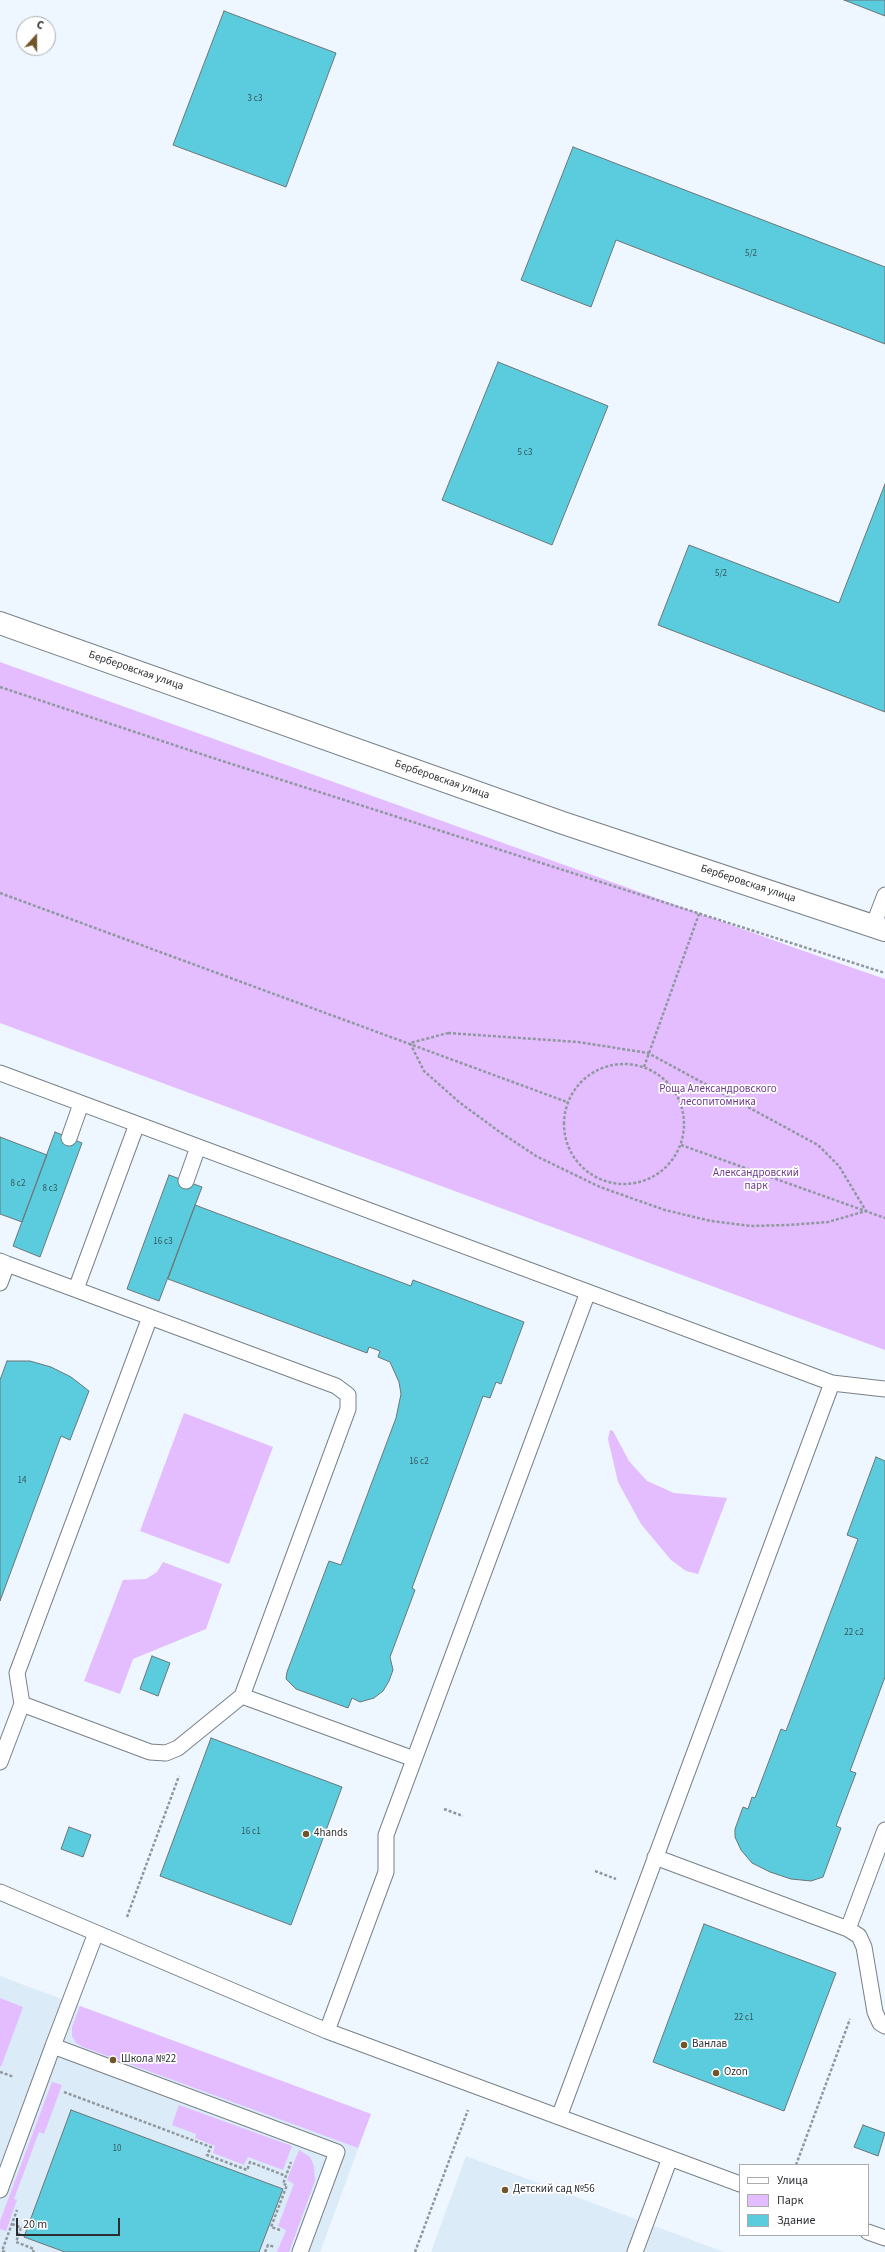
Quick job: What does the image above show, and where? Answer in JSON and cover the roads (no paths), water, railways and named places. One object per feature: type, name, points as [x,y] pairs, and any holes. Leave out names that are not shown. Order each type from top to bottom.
[{"type":"street","name":"Берберовская улица","points":[[0,623],[563,823],[879,928]]},
{"type":"lane","points":[[879,928],[885,895]]},
{"type":"lane","points":[[0,1073],[832,1383],[885,1389]]},
{"type":"lane","points":[[69,1138],[81,1104]]},
{"type":"lane","points":[[76,1289],[137,1124]]},
{"type":"lane","points":[[186,1181],[198,1147]]},
{"type":"lane","points":[[0,1283],[4,1262],[336,1386],[348,1394],[348,1409],[242,1696],[178,1748],[166,1754],[150,1752],[22,1704]]},
{"type":"lane","points":[[327,2030],[386,1872],[386,1835],[588,1292]]},
{"type":"lane","points":[[0,1762],[22,1704],[17,1673],[150,1317]]},
{"type":"lane","points":[[559,2116],[832,1383]]},
{"type":"lane","points":[[242,1696],[414,1759]]},
{"type":"lane","points":[[848,1929],[885,1830]]},
{"type":"lane","points":[[655,1857],[848,1929],[859,1936],[864,1947],[875,2012],[880,2023],[885,2026]]},
{"type":"lane","points":[[0,1892],[327,2030],[739,2184]]},
{"type":"lane","points":[[0,2190],[96,1933]]},
{"type":"lane","points":[[53,2046],[337,2152],[300,2252]]},
{"type":"lane","points":[[635,2252],[670,2158]]},
{"type":"lane","points":[[869,2232],[885,2238]]},
{"type":"place","name":"4hands","points":[[306,1834]]},
{"type":"place","name":"Ванлав","points":[[684,2045]]},
{"type":"place","name":"Школа №22","points":[[113,2060]]},
{"type":"place","name":"Ozon","points":[[716,2073]]},
{"type":"place","name":"Детский сад №56","points":[[505,2190]]},
{"type":"park label","name":"Роща Александровского лесопитомника","points":[[718,1096]]},
{"type":"park label","name":"Александровский парк","points":[[756,1180]]}]
